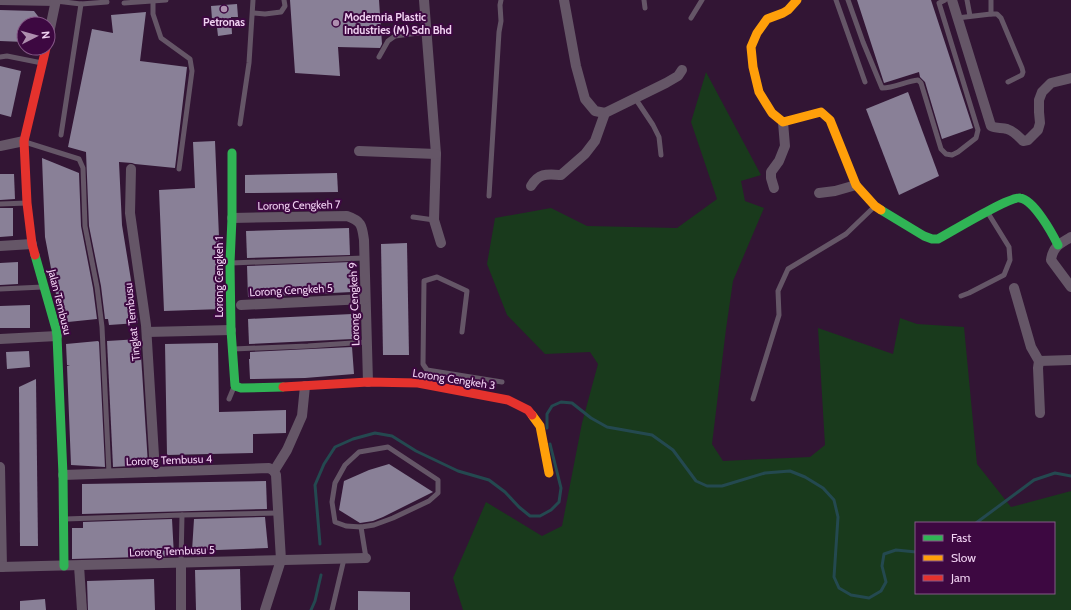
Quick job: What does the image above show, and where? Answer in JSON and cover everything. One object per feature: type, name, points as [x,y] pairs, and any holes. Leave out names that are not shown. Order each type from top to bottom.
[{"type":"street","points":[[0,0],[56,0],[53,16]]},
{"type":"street","points":[[424,0],[436,154],[434,220],[441,243]]},
{"type":"street","points":[[564,0],[576,66],[585,99],[594,111],[605,113],[666,83],[678,76],[682,70]]},
{"type":"street","points":[[774,188],[771,172],[779,161],[785,146],[783,122],[772,113],[759,92],[752,67],[751,48],[757,33],[767,19],[788,10],[797,0]]},
{"type":"street","points":[[952,0],[991,126],[1006,129],[1015,133],[1023,141],[1028,140],[1038,130],[1040,123],[1039,100],[1042,92],[1051,83],[1071,78]]},
{"type":"street","name":"Jalan Tembusu","points":[[44,56],[24,141],[32,244],[57,336],[63,474],[64,566]]},
{"type":"street","points":[[783,122],[821,112],[830,120],[856,185],[875,206],[924,236],[932,239],[938,239],[1007,201],[1019,198],[1027,202],[1040,216],[1058,245]]},
{"type":"street","points":[[531,186],[536,178],[548,174],[561,174],[585,154],[595,141],[605,113]]},
{"type":"street","points":[[0,146],[24,141]]},
{"type":"street","points":[[358,151],[436,154]]},
{"type":"street","name":"Lorong Cengkeh 1","points":[[232,153],[230,263],[231,330],[235,386]]},
{"type":"street","name":"Tingkat Tembusu","points":[[131,169],[130,213],[147,332],[154,472]]},
{"type":"street","points":[[819,193],[835,191],[856,185]]},
{"type":"street","name":"Lorong Cengkeh 7","points":[[232,218],[347,216],[358,221],[362,226]]},
{"type":"street","name":"Lorong Cengkeh 9","points":[[362,226],[368,342],[368,382]]},
{"type":"street","points":[[1071,237],[1058,245],[1052,253],[1051,260],[1071,287]]},
{"type":"street","points":[[0,246],[32,244]]},
{"type":"street","points":[[1014,288],[1031,347],[1039,361],[1040,413]]},
{"type":"street","name":"Lorong Cengkeh 5","points":[[241,305],[365,299]]},
{"type":"street","points":[[147,332],[231,330]]},
{"type":"street","points":[[0,339],[57,336]]},
{"type":"street","points":[[1039,361],[1071,360]]},
{"type":"street","name":"Lorong Cengkeh 3","points":[[235,386],[241,388],[368,382],[418,383],[457,386],[508,400],[528,410],[540,426],[549,473]]},
{"type":"street","points":[[265,610],[281,560],[276,475],[274,471],[287,450],[302,416],[305,386]]},
{"type":"street","points":[[0,467],[1,567]]},
{"type":"street","name":"Lorong Tembusu 4","points":[[63,474],[269,468],[274,471]]},
{"type":"street","name":"Lorong Tembusu 5","points":[[1,567],[366,558]]},
{"type":"street","points":[[181,563],[181,610]]},
{"type":"street","points":[[79,566],[82,610]]},
{"type":"lane","points":[[56,0],[81,4],[107,2]]},
{"type":"lane","points":[[124,4],[153,0],[166,0]]},
{"type":"lane","points":[[153,0],[153,14],[161,38],[190,59],[192,71],[179,169]]},
{"type":"lane","points":[[240,124],[249,63],[253,0]]},
{"type":"lane","points":[[253,13],[265,14],[281,12],[285,6],[284,0]]},
{"type":"lane","points":[[489,196],[499,32],[501,21],[501,0]]},
{"type":"lane","points":[[644,0],[645,8]]},
{"type":"lane","points":[[691,18],[702,0]]},
{"type":"lane","points":[[836,0],[865,82]]},
{"type":"lane","points":[[848,0],[882,88],[889,88],[913,80],[918,80],[921,83],[941,149],[946,154],[952,155],[976,138],[978,130],[938,1],[945,0]]},
{"type":"lane","points":[[967,0],[970,16]]},
{"type":"lane","points":[[991,0],[991,14]]},
{"type":"lane","points":[[61,135],[81,4]]},
{"type":"lane","points":[[957,18],[991,14],[997,14],[1001,18],[1023,72],[1022,75],[1008,82]]},
{"type":"lane","points":[[379,58],[388,41],[395,36],[426,32]]},
{"type":"lane","points":[[0,57],[7,56],[43,64]]},
{"type":"lane","points":[[635,98],[659,137],[661,155]]},
{"type":"lane","points":[[24,141],[79,159],[83,168],[85,226],[97,287],[102,327],[109,473]]},
{"type":"lane","points":[[0,204],[28,203]]},
{"type":"lane","points":[[753,399],[779,315],[778,291],[788,269],[846,234],[875,206]]},
{"type":"lane","points":[[961,296],[1004,275],[1010,260],[1008,247],[987,212]]},
{"type":"lane","points":[[413,217],[434,220]]},
{"type":"lane","points":[[230,263],[364,258]]},
{"type":"lane","points":[[462,332],[468,291],[437,277],[424,282],[423,364],[428,370],[502,382]]},
{"type":"lane","points":[[0,289],[44,287]]},
{"type":"lane","points":[[232,349],[368,342]]},
{"type":"lane","points":[[457,386],[459,375]]},
{"type":"lane","name":"Lorong Cengkeh 1","points":[[229,399],[235,386]]},
{"type":"lane","points":[[388,447],[438,480],[438,493],[429,501],[393,518],[374,525],[362,527],[346,526],[335,522],[332,502],[335,484],[345,465],[359,452],[388,447]]},
{"type":"lane","points":[[64,519],[278,513]]},
{"type":"lane","points":[[181,563],[182,515]]},
{"type":"lane","points":[[362,527],[366,558]]},
{"type":"lane","points":[[332,610],[344,559]]},
{"type":"green space","points":[[706,72],[761,175],[741,181],[745,201],[764,208],[733,281],[712,444],[723,461],[810,457],[825,445],[818,328],[893,354],[900,318],[917,324],[964,327],[977,464],[1011,507],[1071,491],[1071,610],[463,610],[453,578],[486,502],[542,536],[562,526],[582,423],[598,364],[590,352],[545,354],[507,315],[487,264],[495,218],[551,208],[587,226],[677,228],[717,199],[691,122]]},
{"type":"building","name":"Modernria Plastic Industries (M) Sdn Bhd","points":[[290,0],[379,0],[382,44],[380,48],[338,47],[340,76],[295,73]]},
{"type":"building","points":[[857,0],[931,0],[973,128],[942,139],[925,82],[920,77],[919,72],[884,83]]},
{"type":"building","points":[[237,4],[238,17],[231,17],[232,34],[218,36],[216,19],[212,19],[211,6]]},
{"type":"building","points":[[0,10],[34,11],[38,16],[16,16],[16,42],[0,41]]},
{"type":"building","points":[[146,12],[140,61],[187,67],[175,168],[119,162],[122,225],[138,323],[109,325],[108,319],[105,319],[101,286],[89,226],[86,152],[68,147],[92,29],[113,33],[111,15]]},
{"type":"building","points":[[0,66],[21,71],[11,117],[0,114]]},
{"type":"building","points":[[908,92],[939,176],[899,195],[866,109]]},
{"type":"building","points":[[215,141],[222,309],[164,311],[159,190],[195,188],[193,142]]},
{"type":"building","points":[[42,158],[79,173],[81,226],[93,288],[97,319],[68,322],[61,317],[45,237]]},
{"type":"building","points":[[337,173],[338,192],[245,193],[245,175]]},
{"type":"building","points":[[0,174],[14,174],[15,199],[0,200]]},
{"type":"building","points":[[0,208],[13,208],[13,236],[0,237]]},
{"type":"building","points":[[349,228],[350,255],[247,258],[246,231]]},
{"type":"building","points":[[407,243],[409,355],[383,355],[381,244]]},
{"type":"building","points":[[18,262],[18,284],[0,285],[0,263]]},
{"type":"building","points":[[351,262],[352,292],[248,297],[247,266]]},
{"type":"building","points":[[30,305],[30,328],[0,328],[0,306]]},
{"type":"building","points":[[352,314],[353,339],[249,344],[248,319]]},
{"type":"building","points":[[140,339],[148,465],[113,467],[107,341]]},
{"type":"building","points":[[98,341],[105,467],[71,465],[67,366],[70,365],[67,365],[66,344]]},
{"type":"building","points":[[218,343],[219,412],[286,410],[286,433],[253,434],[253,453],[167,455],[165,344]]},
{"type":"building","points":[[352,347],[354,374],[305,378],[250,379],[250,352]]},
{"type":"building","points":[[29,351],[30,367],[7,369],[6,352]]},
{"type":"building","points":[[36,379],[38,546],[20,546],[19,387]]},
{"type":"building","points":[[389,464],[433,492],[373,521],[360,523],[339,510],[344,481],[369,470]]},
{"type":"building","points":[[266,481],[267,509],[82,514],[82,484]]},
{"type":"building","points":[[265,517],[268,548],[192,551],[194,519]]},
{"type":"building","points":[[172,519],[174,556],[72,559],[72,528],[83,528],[83,522]]},
{"type":"building","points":[[240,569],[241,610],[196,610],[195,570]]},
{"type":"building","points":[[154,579],[155,610],[88,610],[87,581]]},
{"type":"building","points":[[358,591],[410,592],[410,610],[358,610]]},
{"type":"building","points":[[45,599],[46,610],[20,610],[20,601]]},
{"type":"waterway","points":[[547,428],[547,414],[552,406],[561,402],[572,403],[591,418],[607,427],[652,435],[673,450],[696,481],[707,486],[722,486],[765,473],[790,471],[805,477],[823,488],[834,500],[838,517],[834,577],[839,588],[851,595],[869,598],[881,591],[886,582],[882,566],[884,554],[896,550],[915,552]]},
{"type":"waterway","points":[[320,544],[315,485],[324,464],[335,447],[353,439],[375,433],[392,436],[416,451],[458,471],[489,480],[505,492],[530,516],[540,516],[551,510],[559,502],[561,488],[550,444]]},
{"type":"waterway","points":[[977,522],[1034,480],[1055,473],[1071,476]]},
{"type":"waterway","points":[[311,610],[315,601],[321,575]]},
{"type":"traffic: fast","points":[[232,153],[230,263],[231,330],[235,386],[241,388],[283,387]]},
{"type":"traffic: fast","points":[[881,210],[924,236],[932,239],[938,239],[993,208],[1020,198],[1031,204],[1037,211],[1058,245]]},
{"type":"traffic: fast","points":[[35,255],[57,336],[63,475],[64,566]]},
{"type":"traffic: slow","points":[[797,0],[788,10],[767,19],[757,33],[751,47],[753,67],[759,92],[772,113],[783,122],[821,112],[830,120],[856,185],[875,206],[881,210]]},
{"type":"traffic: slow","points":[[532,415],[540,426],[549,473]]},
{"type":"traffic: jam","points":[[35,255],[32,244],[27,203],[24,141],[44,56]]},
{"type":"traffic: jam","points":[[283,387],[368,382],[418,383],[508,400],[528,410],[532,415]]},
{"type":"place","name":"Petronas","points":[[224,9]]},
{"type":"place","name":"Modernria Plastic Industries (M) Sdn Bhd","points":[[336,23]]}]
